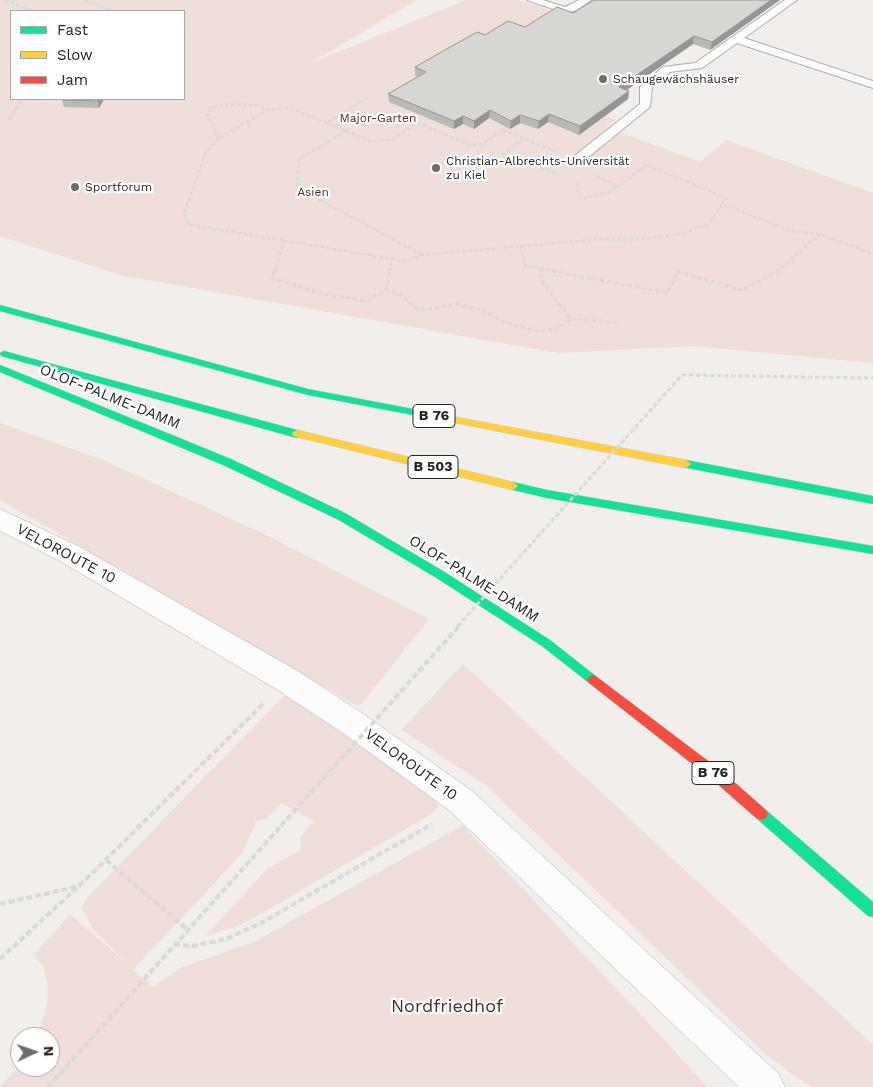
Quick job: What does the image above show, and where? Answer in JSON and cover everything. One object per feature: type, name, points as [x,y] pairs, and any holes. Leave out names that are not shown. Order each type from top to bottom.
[{"type":"highway","name":"B 76","points":[[0,308],[308,392],[873,500]]},
{"type":"highway","name":"B 503","points":[[0,353],[292,433],[547,494],[873,550]]},
{"type":"highway","name":"OLOF-PALME-DAMM","points":[[0,368],[227,462],[341,516],[439,574],[546,642],[719,778],[873,911]]},
{"type":"street","name":"VELOROUTE 10","points":[[0,519],[70,554],[288,680],[351,722],[461,801],[766,1087]]},
{"type":"lane","points":[[532,0],[564,10],[573,8],[586,0]]},
{"type":"lane","points":[[768,0],[788,3]]},
{"type":"lane","points":[[576,160],[646,105],[646,87],[666,69],[698,66],[788,3]]},
{"type":"lane","points":[[736,39],[873,85]]},
{"type":"path","points":[[5,0],[30,10]]},
{"type":"path","points":[[84,0],[109,10]]},
{"type":"path","points":[[328,122],[367,98]]},
{"type":"path","points":[[9,120],[21,100]]},
{"type":"path","points":[[220,138],[207,115],[213,107],[231,104],[258,104],[268,110]]},
{"type":"path","points":[[506,127],[482,144],[471,145],[417,123],[391,140],[371,141],[290,108],[268,110],[220,138],[206,152],[184,214],[187,222],[192,226],[405,261],[422,255],[599,239],[631,240],[676,236],[708,225],[726,198],[647,165],[609,192],[585,198],[577,194],[576,185],[590,174]]},
{"type":"path","points":[[346,130],[299,158],[297,188],[422,255]]},
{"type":"path","points":[[502,130],[584,163],[590,174],[618,186]]},
{"type":"path","points":[[524,139],[504,154],[556,175],[576,160]]},
{"type":"path","points":[[722,204],[791,231],[820,234],[873,254]]},
{"type":"path","points":[[520,246],[525,266],[667,293],[678,272],[742,290],[778,272],[820,234]]},
{"type":"path","points":[[284,241],[272,278],[320,293],[367,301],[386,290],[401,295],[418,309],[432,309],[455,304],[482,310],[504,322],[540,332],[560,327],[571,319],[617,322]]},
{"type":"path","points":[[386,290],[392,259]]},
{"type":"path","points":[[541,269],[543,283],[571,319]]},
{"type":"path","points":[[48,1087],[173,944],[281,826],[682,374],[873,378]]},
{"type":"path","points":[[0,959],[80,886],[288,680]]},
{"type":"path","points":[[173,944],[192,946],[226,938],[262,923],[448,814],[461,801]]},
{"type":"path","points":[[106,860],[187,929]]},
{"type":"path","points":[[0,904],[80,886]]},
{"type":"green space","name":"Asien","points":[[0,0],[416,0],[309,64],[466,0],[517,0],[544,7],[631,77],[640,80],[618,95],[628,99],[606,115],[616,120],[606,127],[700,162],[726,140],[873,193],[873,363],[694,346],[558,353],[120,275],[0,236]]},
{"type":"green space","points":[[0,423],[103,460],[266,535],[429,619],[359,707],[0,500]]},
{"type":"green space","points":[[463,664],[873,1045],[873,1087],[811,1087],[770,1058],[486,785],[401,730]]},
{"type":"green space","name":"Nordfriedhof","points":[[286,696],[432,793],[438,807],[433,813],[254,918],[233,928],[206,935],[268,868],[301,850],[300,838],[314,821],[282,803],[267,819],[256,821],[243,852],[133,970],[153,987],[182,967],[254,942],[463,825],[708,1087],[0,1087],[10,1076],[60,1077],[60,1027],[40,1027],[47,1006],[48,984],[43,966],[34,955],[70,914],[126,963],[94,930],[82,908],[86,899]]},
{"type":"building","points":[[594,0],[771,0],[712,42],[694,36],[619,87],[629,91],[580,126],[549,114],[539,121],[520,115],[511,121],[490,110],[474,121],[463,116],[454,121],[388,94],[426,72],[415,67],[477,32],[485,35],[508,21],[525,27],[557,7],[573,13]]},
{"type":"building","points":[[62,100],[98,100],[98,101]]},
{"type":"traffic: fast","points":[[0,308],[308,392],[439,417]]},
{"type":"traffic: fast","points":[[4,354],[297,434]]},
{"type":"traffic: fast","points":[[0,368],[227,462],[341,516],[439,574],[546,643],[593,680]]},
{"type":"traffic: fast","points":[[686,464],[873,500]]},
{"type":"traffic: fast","points":[[513,486],[547,494],[873,550]]},
{"type":"traffic: fast","points":[[761,814],[873,911]]},
{"type":"traffic: slow","points":[[439,417],[686,464]]},
{"type":"traffic: slow","points":[[297,434],[513,486]]},
{"type":"traffic: jam","points":[[593,680],[719,777],[761,814]]},
{"type":"place","name":"Schaugewächshäuser","points":[[603,79]]},
{"type":"place","name":"Christian-Albrechts-Universität zu Kiel","points":[[436,168]]},
{"type":"place","name":"Sportforum","points":[[75,187]]},
{"type":"park label","name":"Major-Garten","points":[[378,118]]}]
